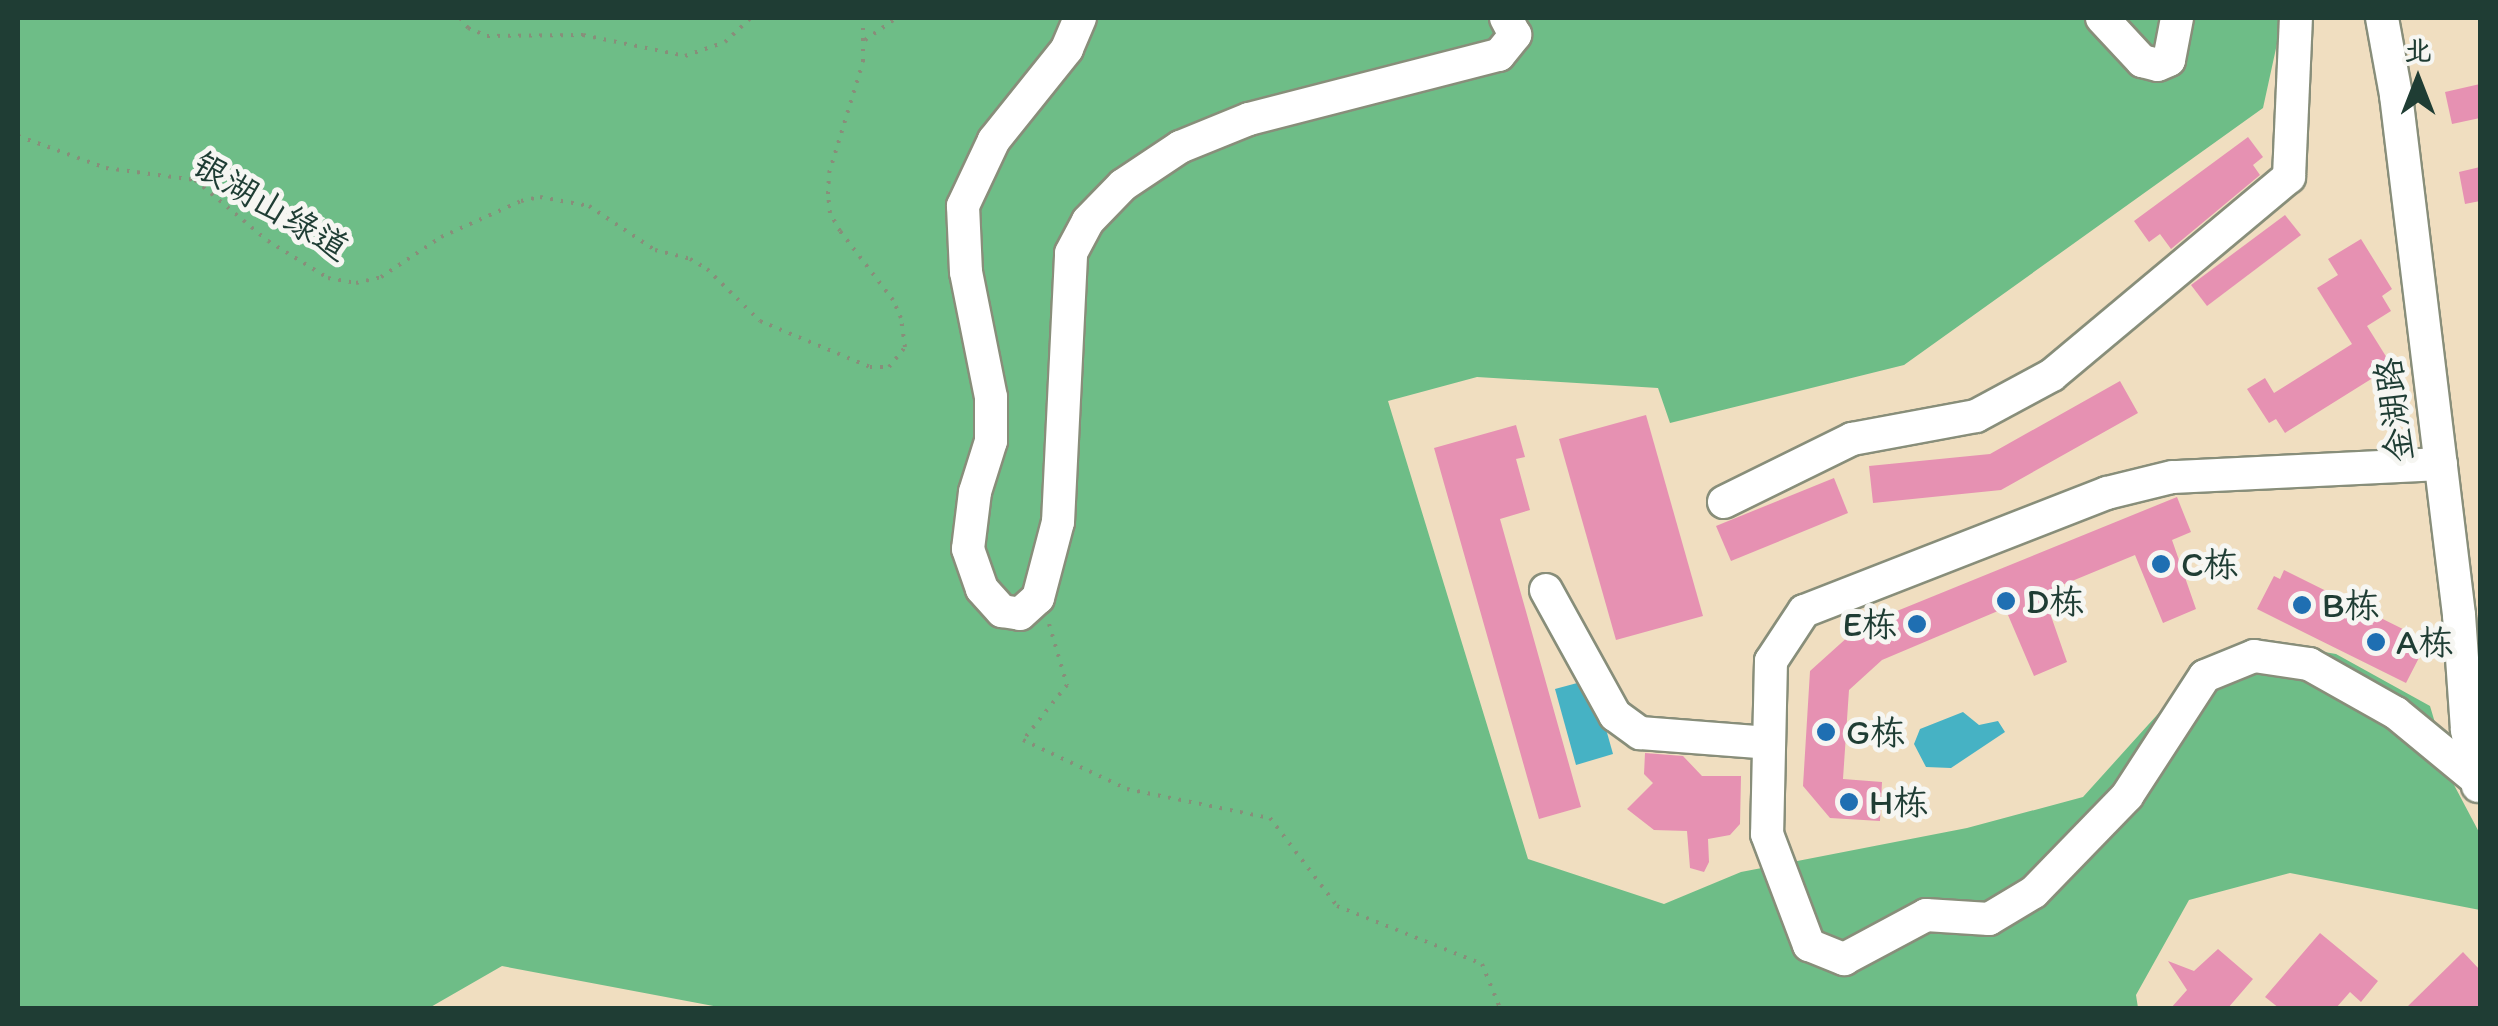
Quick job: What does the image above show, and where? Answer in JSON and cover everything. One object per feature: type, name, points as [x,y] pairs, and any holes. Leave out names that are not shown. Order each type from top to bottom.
[{"type":"street","points":[[1080,18],[1067,49],[994,140],[963,206],[966,272],[991,412],[991,441],[976,492],[968,549],[982,589],[1002,612],[1020,614],[1038,598],[1058,522],[1064,475],[1071,253],[1088,221],[1123,185],[1180,147],[1249,119],[1500,55],[1515,35],[1506,18]]},
{"type":"street","points":[[2102,18],[2142,62],[2158,65],[2169,60],[2177,18]]},
{"type":"street","points":[[1724,502],[1852,439],[1976,416],[2052,375],[2289,177],[2296,18]]},
{"type":"street","name":"金湖路","points":[[2382,18],[2396,95],[2441,464],[2470,612],[2467,730],[2478,786]]},
{"type":"street","points":[[2441,464],[2172,477],[2107,493],[1804,612],[1770,661],[1767,834],[1809,944],[1844,959],[1926,915],[1989,919],[2034,892],[2126,796],[2205,676],[2254,656],[2308,664],[2396,713],[2478,786]]},
{"type":"street","points":[[1546,590],[1615,715],[1640,733],[1769,743]]},
{"type":"path","points":[[460,18],[468,28],[487,36],[583,35],[685,56],[724,42],[751,18]]},
{"type":"path","name":"银湖山绿道","points":[[18,136],[106,168],[195,180],[268,241],[328,278],[356,283],[381,277],[440,237],[521,201],[540,198],[589,206],[655,250],[690,259],[707,269],[760,321],[870,367],[889,367],[905,347],[901,318],[893,300],[840,232],[828,194],[829,173],[858,84],[863,18]]},
{"type":"path","points":[[864,40],[896,18]]},
{"type":"path","points":[[1038,598],[1055,640],[1066,686],[1023,740],[1127,789],[1270,818],[1337,906],[1482,964],[1500,1008]]},
{"type":"green space","points":[[18,18],[2278,18],[2280,30],[2263,108],[1904,365],[1670,423],[1658,388],[1477,377],[1388,401],[1528,859],[1664,904],[1741,872],[1967,828],[2083,797],[2213,653],[2266,642],[2336,654],[2430,706],[2453,783],[2480,834],[2480,910],[2290,873],[2189,900],[2136,995],[2138,1008],[724,1008],[502,966],[429,1008],[18,1008]]},
{"type":"water","points":[[1592,679],[1613,754],[1576,765],[1555,689]]},
{"type":"water","points":[[1963,712],[1979,725],[1998,721],[2005,732],[1951,768],[1926,767],[1914,744],[1920,729]]},
{"type":"building","points":[[2480,84],[2480,118],[2452,124],[2445,92]]},
{"type":"building","points":[[2248,137],[2263,157],[2253,165],[2260,175],[2171,249],[2160,234],[2149,242],[2134,221]]},
{"type":"building","points":[[2480,167],[2480,201],[2465,204],[2459,172]]},
{"type":"building","points":[[2285,215],[2301,235],[2207,306],[2191,285]]},
{"type":"building","points":[[2361,239],[2392,289],[2382,296],[2391,311],[2367,326],[2392,366],[2285,433],[2276,419],[2269,423],[2247,389],[2265,378],[2274,393],[2352,344],[2317,288],[2338,275],[2328,259]]},
{"type":"building","points":[[2120,381],[2138,413],[2001,490],[1873,503],[1869,466],[1990,454]]},
{"type":"building","points":[[1646,415],[1703,616],[1616,640],[1559,439]]},
{"type":"building","points":[[1516,425],[1525,457],[1516,459],[1530,510],[1500,519],[1581,807],[1539,819],[1434,448]]},
{"type":"building","points":[[1834,478],[1848,513],[1731,561],[1716,526]]},
{"type":"building","points":[[2177,497],[2191,532],[2172,540],[2196,609],[2163,623],[2135,555],[2043,593],[2067,662],[2034,676],[2005,608],[1882,660],[1849,690],[1843,779],[1882,782],[1880,821],[1830,818],[1803,786],[1810,671],[1860,626]]},
{"type":"building","points":[[2284,570],[2421,638],[2416,647],[2423,650],[2406,683],[2257,609],[2274,576],[2280,579]]},
{"type":"building","points":[[1645,753],[1683,756],[1702,776],[1741,776],[1740,824],[1730,835],[1708,839],[1709,862],[1704,872],[1690,868],[1687,831],[1654,830],[1627,809],[1653,783],[1644,774]]},
{"type":"building","points":[[2320,933],[2378,981],[2361,1002],[2350,992],[2336,1008],[2279,1008],[2265,997]]},
{"type":"building","points":[[2218,949],[2253,979],[2228,1008],[2171,1008],[2187,990],[2168,961],[2194,971]]},
{"type":"building","points":[[2463,952],[2480,970],[2480,1008],[2406,1008]]},
{"type":"place","name":"C栋","points":[[2161,564]]},
{"type":"place","name":"D栋","points":[[2006,601]]},
{"type":"place","name":"B栋","points":[[2302,605]]},
{"type":"place","name":"E栋","points":[[1917,624]]},
{"type":"place","name":"A栋","points":[[2376,642]]},
{"type":"place","name":"G栋","points":[[1826,732]]},
{"type":"place","name":"H栋","points":[[1849,802]]}]
